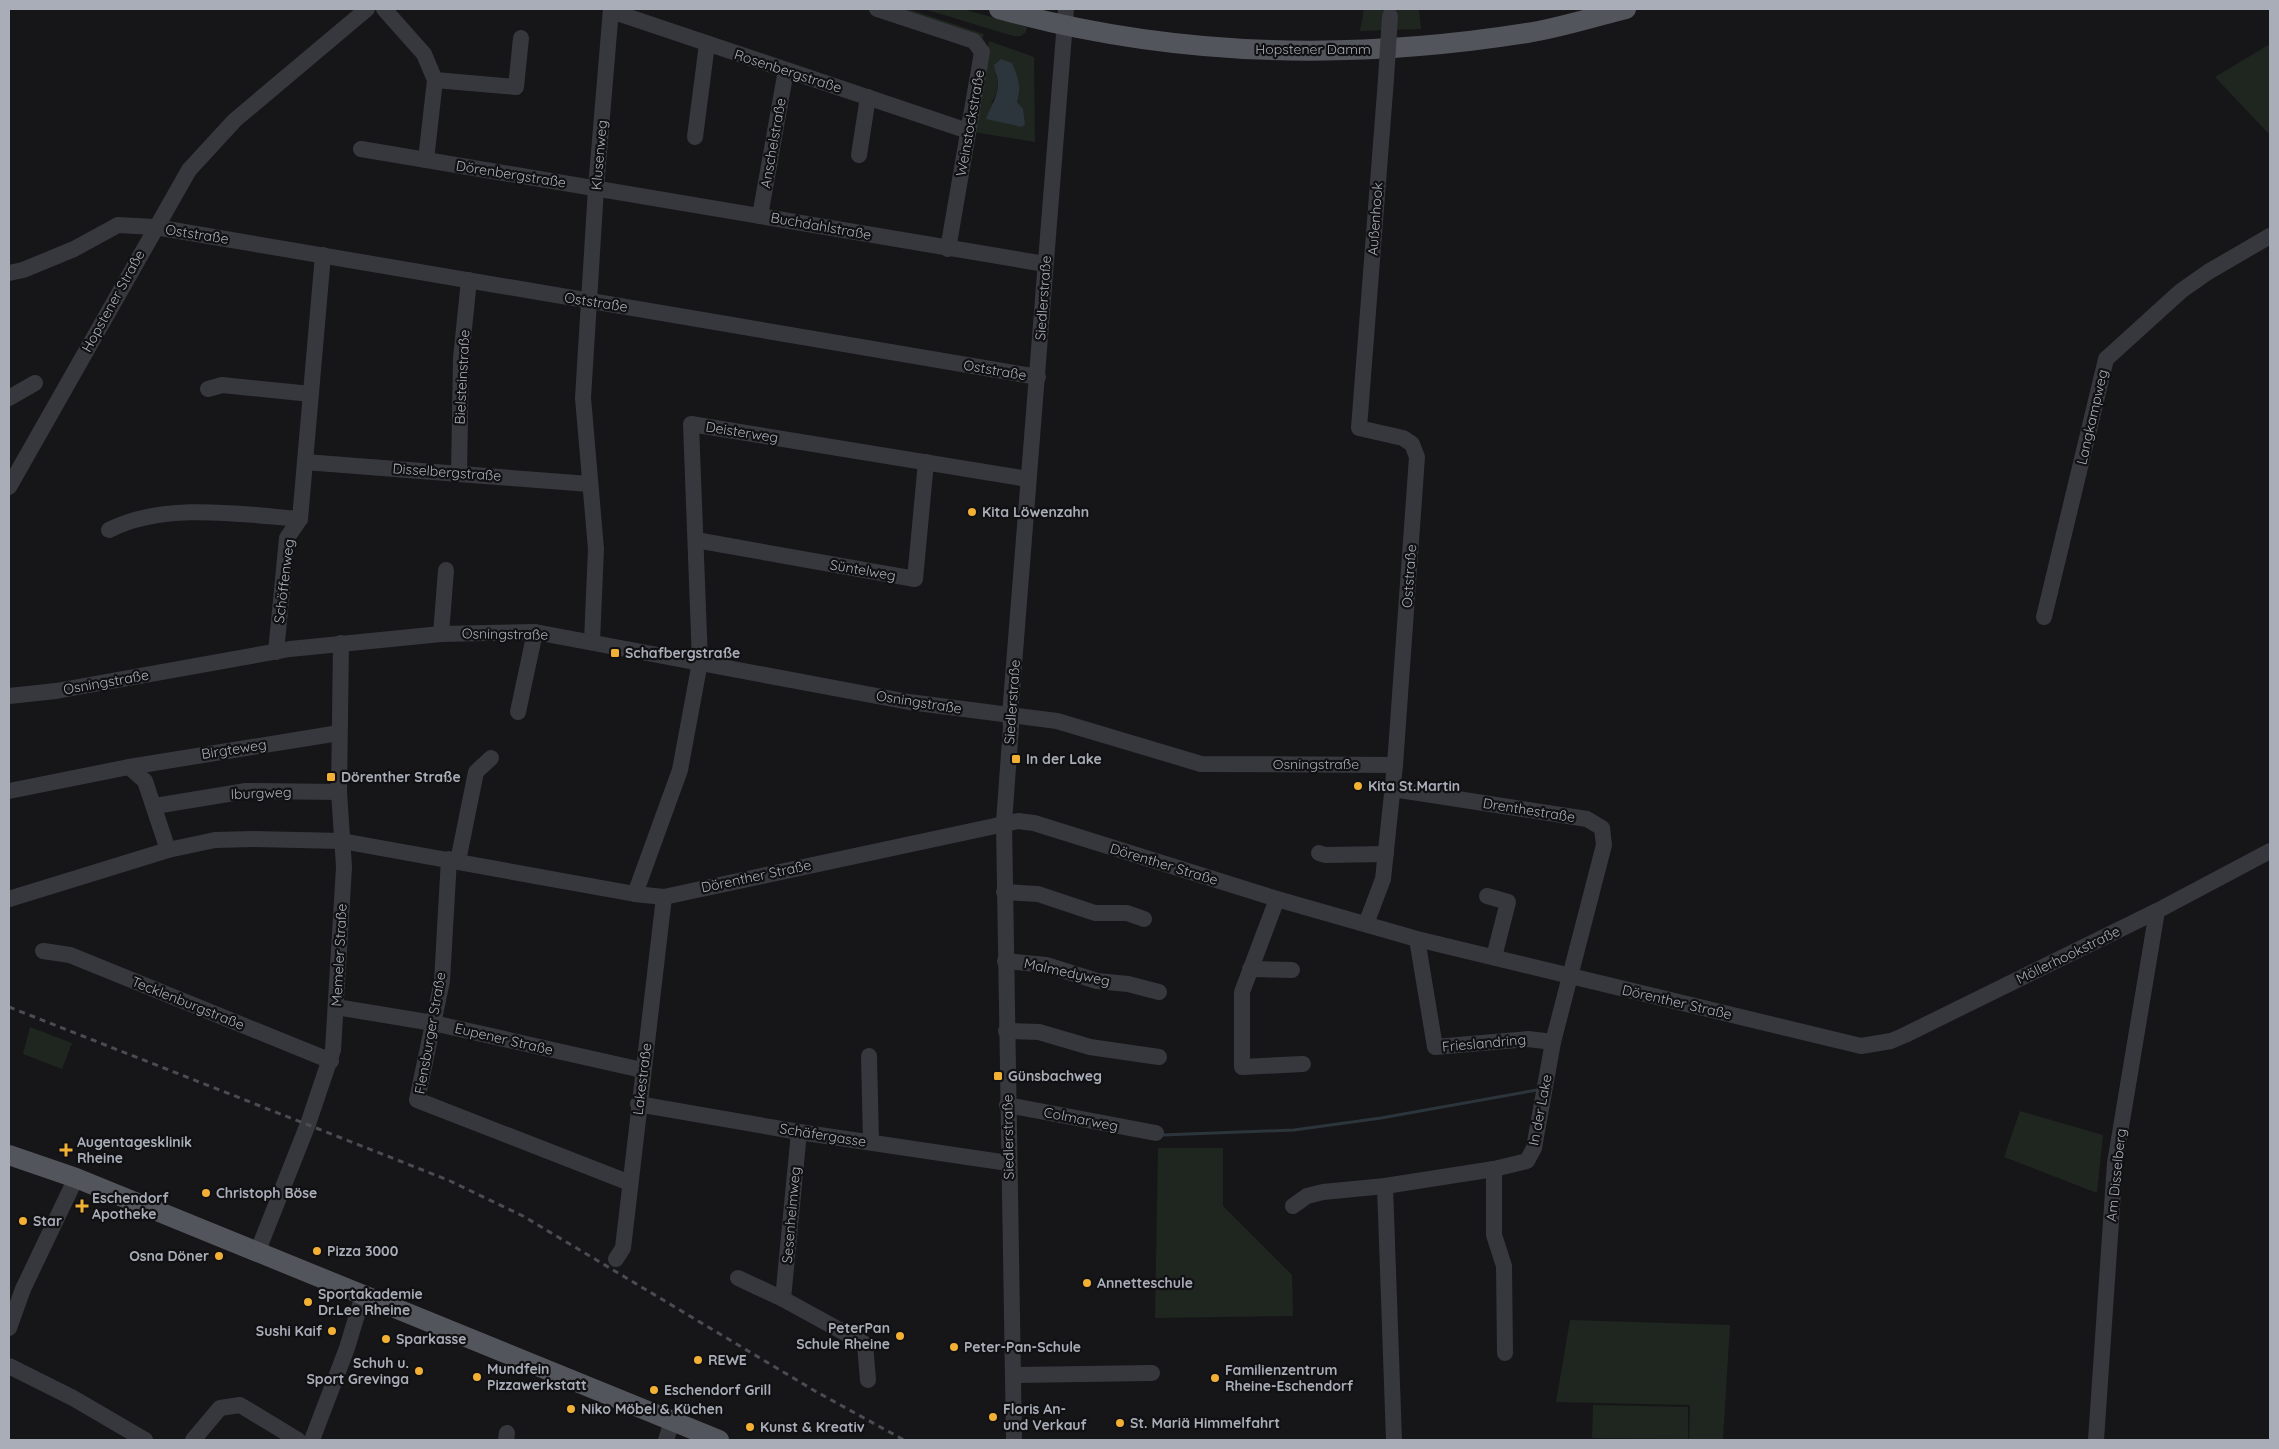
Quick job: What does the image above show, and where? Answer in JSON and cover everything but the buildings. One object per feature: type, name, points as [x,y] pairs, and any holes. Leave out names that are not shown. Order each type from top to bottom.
[{"type":"main road","name":"Hopstener Damm","points":[[999,9],[1065,17],[1203,46],[1254,50],[1323,51],[1415,48],[1529,33],[1626,9]]},
{"type":"main road","points":[[9,1155],[76,1178],[719,1440]]},
{"type":"street","name":"Hopstener Straße","points":[[9,487],[189,170],[235,120],[367,9]]},
{"type":"street","points":[[384,9],[424,54],[435,80],[426,160]]},
{"type":"street","name":"Weinstockstraße","points":[[877,9],[974,41],[982,52],[948,249]]},
{"type":"street","name":"Rosenbergstraße","points":[[611,10],[968,131]]},
{"type":"street","name":"Klusenweg","points":[[588,301],[611,10]]},
{"type":"street","name":"Außenhook","points":[[1359,428],[1391,12]]},
{"type":"street","name":"Siedlerstraße","points":[[1014,1440],[1007,1105],[1004,822],[1011,727],[1010,715],[1028,479],[1038,377],[1045,264],[1052,207],[1065,17]]},
{"type":"street","points":[[435,80],[516,87],[521,38]]},
{"type":"street","points":[[695,137],[707,44]]},
{"type":"street","name":"Anschelstraße","points":[[760,216],[786,70]]},
{"type":"street","points":[[859,155],[868,97]]},
{"type":"street","name":"Dörenbergstraße","points":[[361,149],[596,188]]},
{"type":"street","name":"Buchdahlstraße","points":[[596,188],[1045,264]]},
{"type":"street","name":"Oststraße","points":[[9,273],[23,270],[74,249],[118,225],[155,227],[1038,377]]},
{"type":"street","name":"Langkampweg","points":[[2044,617],[2106,359],[2181,291],[2208,272],[2270,236]]},
{"type":"street","name":"Schöffenweg","points":[[276,652],[287,538],[300,518],[323,255]]},
{"type":"street","name":"Bielsteinstraße","points":[[458,473],[461,358],[469,280]]},
{"type":"street","points":[[588,301],[583,398],[596,549],[592,641]]},
{"type":"street","points":[[9,398],[35,382]]},
{"type":"street","points":[[208,389],[222,385],[311,394]]},
{"type":"street","name":"Deisterweg","points":[[700,662],[691,424],[1028,479]]},
{"type":"street","name":"Oststraße","points":[[1359,428],[1403,438],[1412,444],[1417,457],[1395,765]]},
{"type":"street","name":"Disselbergstraße","points":[[305,462],[589,484]]},
{"type":"street","name":"Süntelweg","points":[[696,540],[915,579],[926,462]]},
{"type":"street","points":[[109,530],[129,520],[201,511],[300,518]]},
{"type":"street","name":"Osningstraße","points":[[442,634],[446,570]]},
{"type":"street","points":[[518,712],[535,632]]},
{"type":"street","name":"Osningstraße","points":[[9,696],[56,691],[276,652],[341,643],[442,634],[535,632],[592,641],[909,702],[1057,721],[1201,764],[1395,765]]},
{"type":"street","name":"Memeler Straße","points":[[257,1253],[331,1061],[344,867],[339,792],[341,643]]},
{"type":"street","points":[[635,894],[680,770],[700,662]]},
{"type":"street","name":"Birgteweg","points":[[9,791],[129,768],[339,733]]},
{"type":"street","name":"Flensburger Straße","points":[[491,758],[476,772],[454,860],[442,981],[417,1100],[630,1183]]},
{"type":"street","points":[[1366,924],[1383,879],[1395,765]]},
{"type":"street","points":[[129,768],[144,781],[168,850]]},
{"type":"street","name":"Drenthestraße","points":[[1393,789],[1587,819],[1602,828],[1604,845],[1571,976]]},
{"type":"street","name":"Iburgweg","points":[[154,806],[246,791],[339,792]]},
{"type":"street","name":"Dörenther Straße","points":[[9,899],[168,850],[215,840],[254,839],[342,841],[635,894],[664,897],[1004,822],[1018,821],[1034,824],[1277,899],[1417,939],[1860,1046]]},
{"type":"street","name":"Möllerhookstraße","points":[[1860,1046],[1891,1041],[1905,1035],[2157,911],[2270,851]]},
{"type":"street","points":[[1319,853],[1325,855],[1386,854]]},
{"type":"street","points":[[1004,892],[1038,894],[1095,913],[1127,914],[1144,919]]},
{"type":"street","points":[[1487,896],[1508,902],[1494,958]]},
{"type":"street","name":"Lakestraße","points":[[616,1259],[623,1248],[638,1104],[664,897]]},
{"type":"street","points":[[1277,899],[1242,992],[1242,1067],[1303,1064]]},
{"type":"street","name":"Am Disselberg","points":[[2096,1440],[2115,1163],[2157,911]]},
{"type":"street","name":"Frieslandring","points":[[1417,939],[1435,1047],[1528,1039],[1553,1042]]},
{"type":"street","name":"Tecklenburgstraße","points":[[43,951],[70,955],[331,1061]]},
{"type":"street","name":"Malmedyweg","points":[[1005,961],[1046,965],[1097,981],[1128,984],[1159,992]]},
{"type":"street","points":[[1250,969],[1292,970]]},
{"type":"street","name":"In der Lake","points":[[1293,1206],[1307,1196],[1323,1192],[1385,1186],[1494,1168],[1526,1160],[1534,1148],[1553,1042],[1571,976]]},
{"type":"street","name":"Eupener Straße","points":[[336,1007],[433,1023],[642,1070]]},
{"type":"street","points":[[1006,1031],[1039,1032],[1090,1047],[1159,1057]]},
{"type":"street","points":[[869,1056],[871,1142]]},
{"type":"street","name":"Schäfergasse","points":[[638,1104],[799,1132],[1008,1163]]},
{"type":"street","name":"Colmarweg","points":[[1007,1105],[1156,1133]]},
{"type":"street","name":"Sesenheimweg","points":[[784,1299],[799,1132]]},
{"type":"street","points":[[1494,1168],[1494,1235],[1504,1266],[1505,1353]]},
{"type":"street","points":[[9,1328],[23,1289],[76,1178]]},
{"type":"street","points":[[1385,1186],[1394,1440]]},
{"type":"street","points":[[738,1278],[784,1299],[865,1344],[868,1380]]},
{"type":"street","points":[[312,1440],[347,1348],[364,1295]]},
{"type":"street","points":[[9,1366],[73,1398],[145,1440]]},
{"type":"street","points":[[1013,1375],[1152,1373]]},
{"type":"street","points":[[193,1440],[220,1408],[240,1406],[298,1440]]},
{"type":"street","points":[[666,1440],[672,1421]]},
{"type":"shaded area","points":[[894,9],[908,9],[984,34],[983,38]]},
{"type":"shaded area","points":[[924,9],[963,9],[1027,27],[1026,32],[1021,36],[1013,36]]},
{"type":"shaded area","points":[[1364,9],[1419,9],[1421,29],[1360,31]]},
{"type":"shaded area","points":[[989,41],[1034,57],[1035,142],[973,132]],"holes":[[[995,73],[1020,93],[1017,102],[991,103],[998,88]]]},
{"type":"shaded area","points":[[2270,44],[2270,135],[2215,77]]},
{"type":"shaded area","points":[[1001,59],[1012,63],[1018,78],[1019,92],[1017,102],[1023,109],[1025,124],[1022,127],[986,119],[998,88],[994,65]]},
{"type":"shaded area","points":[[30,1027],[72,1043],[62,1069],[23,1054]]},
{"type":"shaded area","points":[[2020,1111],[2103,1135],[2097,1193],[2004,1157]]},
{"type":"shaded area","points":[[1158,1148],[1223,1148],[1223,1206],[1292,1275],[1293,1316],[1155,1318]]},
{"type":"shaded area","points":[[1570,1320],[1730,1325],[1723,1440],[1689,1440],[1690,1405],[1556,1402]]},
{"type":"shaded area","points":[[1593,1405],[1688,1407],[1688,1439],[1592,1438]]},
{"type":"waterway","points":[[1162,1135],[1294,1130],[1381,1118],[1537,1090]]},
{"type":"railway","points":[[9,1007],[448,1180],[523,1216],[815,1391],[904,1440]]},
{"type":"place","name":"Kita Löwenzahn","points":[[972,512]]},
{"type":"place","name":"Schafbergstraße","points":[[615,653]]},
{"type":"place","name":"In der Lake","points":[[1016,759]]},
{"type":"place","name":"Dörenther Straße","points":[[331,777]]},
{"type":"place","name":"Kita St.Martin","points":[[1358,786]]},
{"type":"place","name":"Günsbachweg","points":[[998,1076]]},
{"type":"place","name":"Augentagesklinik Rheine","points":[[66,1150]]},
{"type":"place","name":"Christoph Böse","points":[[206,1193]]},
{"type":"place","name":"Eschendorf Apotheke","points":[[82,1206]]},
{"type":"place","name":"Star","points":[[23,1221]]},
{"type":"place","name":"Pizza 3000","points":[[317,1251]]},
{"type":"place","name":"Osna Döner","points":[[219,1256]]},
{"type":"place","name":"Annetteschule","points":[[1087,1283]]},
{"type":"place","name":"Sportakademie Dr.Lee Rheine","points":[[308,1302]]},
{"type":"place","name":"Sushi Kaif","points":[[332,1331]]},
{"type":"place","name":"PeterPan Schule Rheine","points":[[900,1336]]},
{"type":"place","name":"Sparkasse","points":[[386,1339]]},
{"type":"place","name":"Peter-Pan-Schule","points":[[954,1347]]},
{"type":"place","name":"REWE","points":[[698,1360]]},
{"type":"place","name":"Schuh u. Sport Grevinga","points":[[419,1371]]},
{"type":"place","name":"Mundfein Pizzawerkstatt","points":[[477,1377]]},
{"type":"place","name":"Familienzentrum Rheine-Eschendorf","points":[[1215,1378]]},
{"type":"place","name":"Eschendorf Grill","points":[[654,1390]]},
{"type":"place","name":"Niko Möbel & Küchen","points":[[571,1409]]},
{"type":"place","name":"Floris An- und Verkauf","points":[[993,1417]]},
{"type":"place","name":"St. Mariä Himmelfahrt","points":[[1120,1423]]},
{"type":"place","name":"Kunst & Kreativ","points":[[750,1427]]}]
